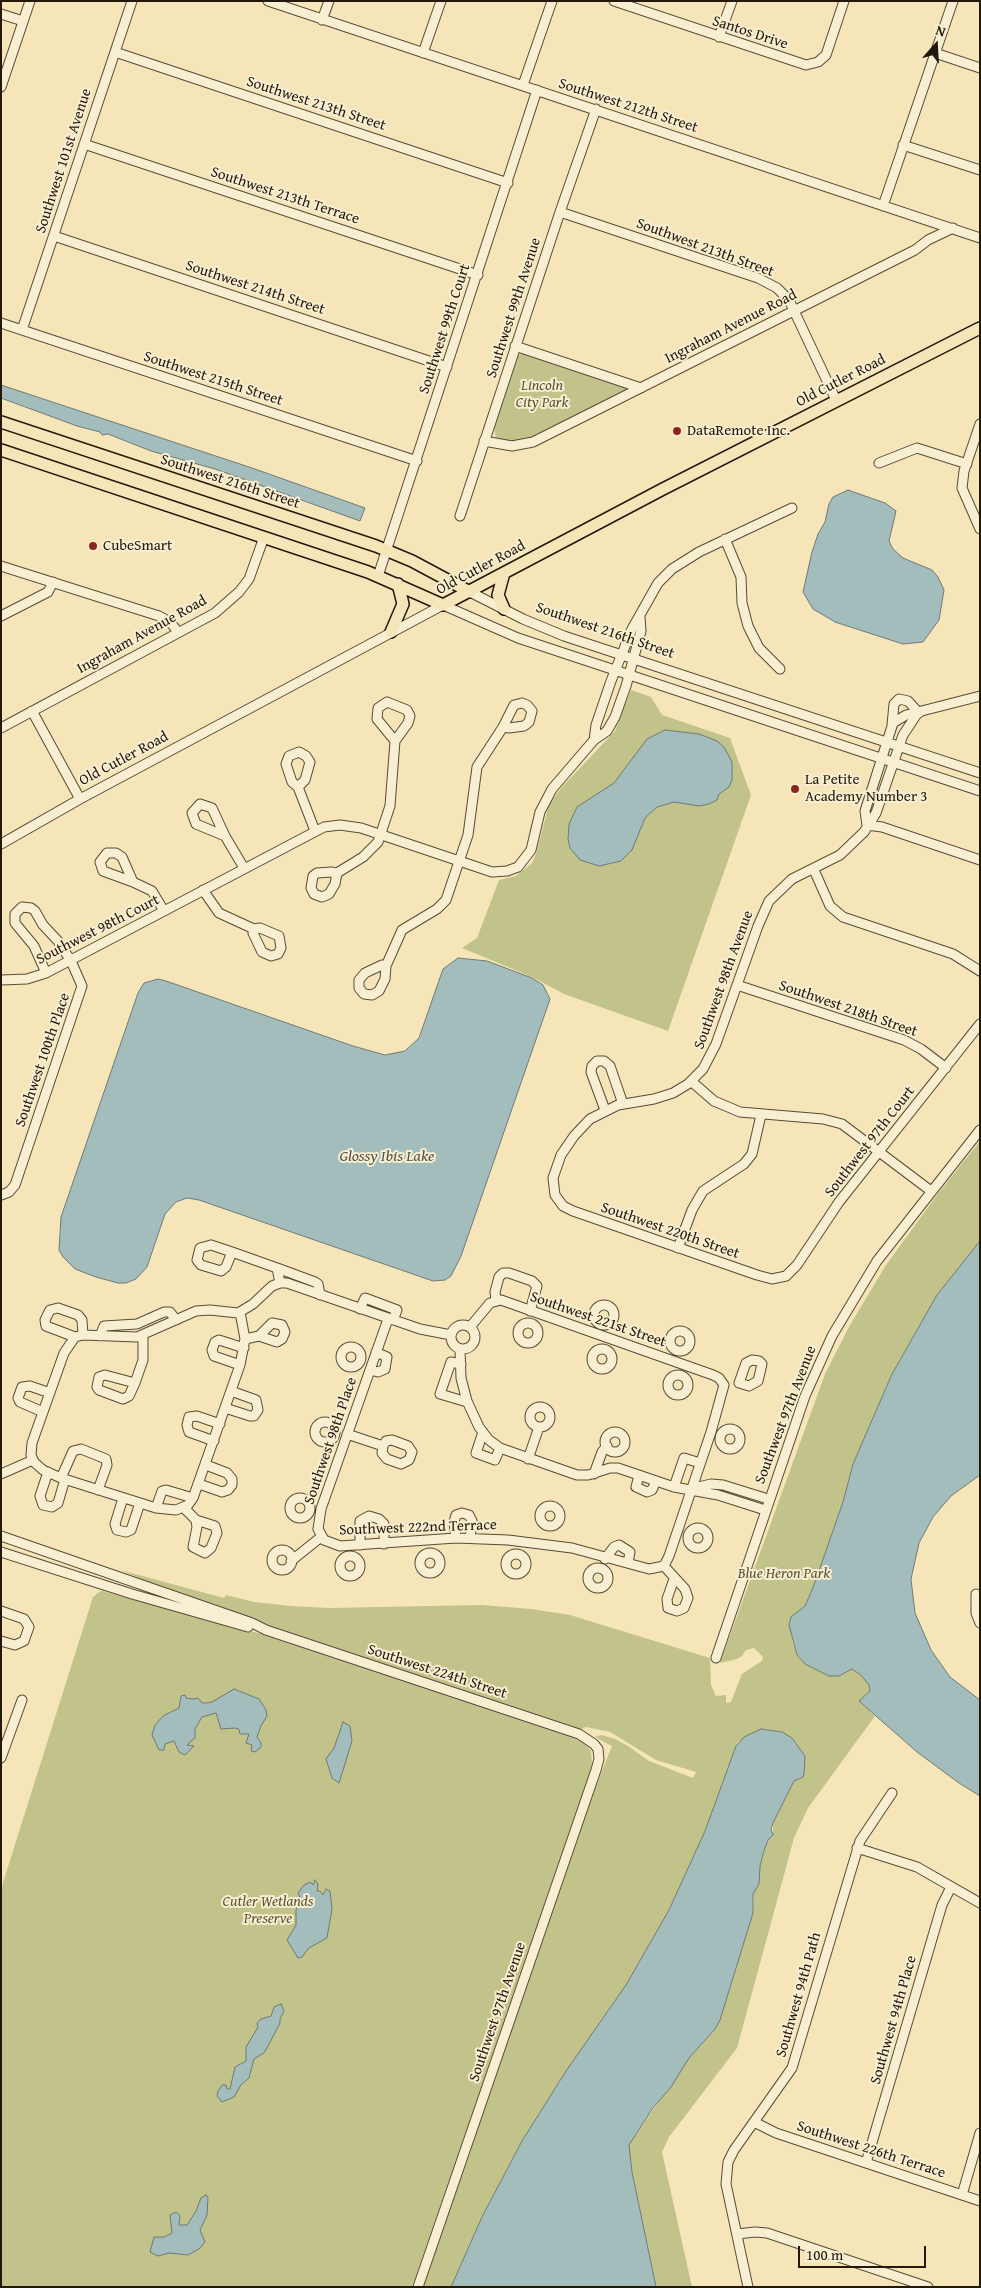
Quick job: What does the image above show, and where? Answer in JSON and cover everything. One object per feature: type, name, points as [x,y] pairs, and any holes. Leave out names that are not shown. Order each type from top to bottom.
[{"type":"main road","name":"Old Cutler Road","points":[[443,605],[663,489],[980,328]]},
{"type":"main road","name":"Southwest 216th Street","points":[[1,422],[386,550],[470,592]]},
{"type":"main road","points":[[1,450],[378,576],[443,605]]},
{"type":"main road","points":[[504,574],[498,595],[504,609]]},
{"type":"main road","points":[[391,632],[404,604],[398,584]]},
{"type":"street","points":[[1,87],[30,1]]},
{"type":"street","name":"Southwest 101st Avenue","points":[[22,330],[132,1]]},
{"type":"street","name":"Southwest 212th Street","points":[[268,1],[980,238]]},
{"type":"street","points":[[322,20],[329,1]]},
{"type":"street","points":[[423,53],[441,1]]},
{"type":"street","points":[[523,86],[552,1]]},
{"type":"street","name":"Santos Drive","points":[[614,1],[719,38],[801,64],[811,64],[821,60],[830,46],[844,1]]},
{"type":"street","points":[[719,38],[732,1]]},
{"type":"street","points":[[883,206],[952,1]]},
{"type":"street","points":[[1,14],[23,21]]},
{"type":"street","name":"Southwest 213th Street","points":[[115,52],[508,183]]},
{"type":"street","points":[[936,53],[980,68]]},
{"type":"street","name":"Southwest 99th Court","points":[[378,576],[448,367],[537,90]]},
{"type":"street","name":"Southwest 99th Avenue","points":[[460,516],[515,346],[596,109]]},
{"type":"street","name":"Southwest 213th Terrace","points":[[84,144],[478,275]]},
{"type":"street","points":[[903,145],[980,170]]},
{"type":"street","name":"Southwest 213th Street","points":[[560,212],[765,281],[782,292],[793,310],[836,400]]},
{"type":"street","name":"Ingraham Avenue Road","points":[[484,441],[519,446],[533,442],[953,228]]},
{"type":"street","name":"Southwest 214th Street","points":[[54,236],[448,367]]},
{"type":"street","name":"Southwest 215th Street","points":[[1,323],[417,461]]},
{"type":"street","points":[[515,346],[641,388]]},
{"type":"street","points":[[980,424],[962,478],[962,493],[980,529]]},
{"type":"street","points":[[879,463],[916,448],[966,464]]},
{"type":"street","points":[[594,740],[596,725],[632,630],[640,617],[649,595],[664,576],[687,559],[792,508]]},
{"type":"street","name":"Ingraham Avenue Road","points":[[1,728],[215,612],[239,592],[253,571],[264,537]]},
{"type":"street","points":[[725,539],[741,577],[743,609],[750,631],[759,648],[780,669]]},
{"type":"street","points":[[1,566],[159,616],[170,622],[178,632]]},
{"type":"street","points":[[1,616],[48,592],[53,582]]},
{"type":"street","name":"Southwest 216th Street","points":[[470,592],[564,636],[980,773]]},
{"type":"street","points":[[443,605],[494,630],[980,791]]},
{"type":"street","name":"Old Cutler Road","points":[[1,844],[80,799],[443,605]]},
{"type":"street","points":[[594,740],[607,731],[611,725],[630,675],[641,631],[640,617]]},
{"type":"street","points":[[892,725],[906,715],[918,714],[980,696]]},
{"type":"street","points":[[918,714],[908,701],[899,699],[893,708],[892,725],[865,811],[868,825],[980,860]]},
{"type":"street","points":[[32,710],[80,799]]},
{"type":"street","name":"Southwest 98th Avenue","points":[[554,1195],[554,1173],[566,1146],[586,1123],[605,1110],[623,1104],[661,1098],[681,1089],[691,1081],[710,1058],[758,926],[770,901],[792,879],[814,870],[840,855],[860,838],[876,813],[906,729],[918,714]]},
{"type":"street","points":[[386,966],[402,930],[444,903],[460,863],[470,828],[476,767],[502,727]]},
{"type":"street","name":"Southwest 98th Court","points":[[1,980],[27,979],[46,973],[314,831],[331,826],[346,825],[381,835],[460,863],[496,872],[507,872],[520,865],[531,850],[540,812],[552,789],[594,740]]},
{"type":"street","points":[[337,873],[370,852],[381,835],[390,806],[396,741]]},
{"type":"street","points":[[298,787],[314,831]]},
{"type":"street","points":[[225,836],[244,868]]},
{"type":"street","points":[[814,870],[830,906],[843,917],[953,954],[980,970]]},
{"type":"street","points":[[133,882],[152,891],[164,911]]},
{"type":"street","points":[[203,890],[219,913],[254,928]]},
{"type":"street","points":[[46,973],[34,946],[15,923],[15,914],[22,907],[35,911],[43,925],[58,941],[71,961]]},
{"type":"street","name":"Southwest 100th Place","points":[[4,1195],[15,1185],[82,990],[82,981],[71,961]]},
{"type":"street","name":"Southwest 218th Street","points":[[737,985],[904,1040],[921,1049],[946,1068]]},
{"type":"street","name":"Southwest 97th Court","points":[[783,1277],[794,1269],[834,1209],[980,1024]]},
{"type":"street","points":[[605,1110],[591,1072],[592,1066],[597,1061],[604,1061],[610,1066],[623,1104]]},
{"type":"street","points":[[691,1081],[709,1097],[724,1106],[740,1112],[839,1122],[931,1191]]},
{"type":"street","points":[[678,1248],[692,1210],[703,1191],[750,1157],[755,1148],[761,1115]]},
{"type":"street","name":"Southwest 97th Avenue","points":[[716,1658],[768,1499],[812,1380],[840,1322],[873,1267],[980,1130]]},
{"type":"street","name":"Southwest 220th Street","points":[[554,1195],[563,1206],[574,1211],[762,1277],[783,1277]]},
{"type":"street","points":[[232,1252],[315,1282],[318,1284],[320,1295]]},
{"type":"street","points":[[277,1268],[280,1283]]},
{"type":"street","points":[[470,1327],[490,1303],[496,1300],[495,1292],[499,1277],[503,1273],[532,1281],[537,1286],[533,1324]]},
{"type":"street","points":[[240,1312],[244,1344],[240,1365],[199,1484],[193,1498],[184,1508],[169,1511],[156,1508],[63,1479],[36,1465],[31,1454],[32,1443],[66,1348],[79,1336],[128,1337],[142,1335],[203,1310],[240,1312],[253,1304],[272,1286],[280,1283],[420,1329],[451,1335]]},
{"type":"street","name":"Southwest 221st Street","points":[[496,1300],[504,1301],[716,1377],[724,1385]]},
{"type":"street","points":[[100,1336],[104,1326],[137,1324],[164,1312],[170,1312],[176,1320]]},
{"type":"street","name":"Southwest 98th Place","points":[[321,1537],[318,1529],[320,1515],[376,1352],[391,1320]]},
{"type":"street","points":[[597,1334],[600,1324]]},
{"type":"street","points":[[464,1325],[470,1327],[475,1333],[474,1344],[468,1349],[460,1349],[454,1346],[451,1335],[457,1327],[464,1325]]},
{"type":"street","points":[[135,1384],[143,1356],[142,1335]]},
{"type":"street","points":[[240,1365],[214,1356],[212,1350],[215,1342],[218,1340],[244,1344],[259,1336]]},
{"type":"street","points":[[606,1350],[610,1339]]},
{"type":"street","points":[[460,1349],[462,1386],[467,1402],[483,1432],[500,1448],[577,1474],[594,1474],[614,1468],[674,1487],[692,1488],[765,1510]]},
{"type":"street","points":[[672,1361],[676,1350]]},
{"type":"street","points":[[360,1359],[381,1372],[387,1362],[386,1356],[376,1352]]},
{"type":"street","points":[[461,1364],[451,1362],[440,1394],[467,1402]]},
{"type":"street","points":[[681,1376],[685,1366]]},
{"type":"street","points":[[674,1579],[664,1566],[711,1432],[724,1385],[739,1383]]},
{"type":"street","points":[[43,1412],[20,1402],[18,1398],[22,1387],[30,1386],[50,1393]]},
{"type":"street","points":[[225,1408],[250,1416],[254,1416],[258,1410],[256,1400],[231,1391]]},
{"type":"street","points":[[214,1441],[189,1432],[186,1425],[189,1417],[197,1416],[220,1424]]},
{"type":"street","points":[[528,1458],[539,1427]]},
{"type":"street","points":[[483,1432],[476,1453],[496,1460],[500,1448]]},
{"type":"street","points":[[711,1432],[721,1435]]},
{"type":"street","points":[[335,1434],[382,1446]]},
{"type":"street","points":[[594,1474],[602,1452],[607,1446]]},
{"type":"street","points":[[48,1472],[40,1496],[43,1505],[52,1507],[58,1503],[63,1479],[73,1451],[81,1449],[106,1459],[107,1465],[98,1490]]},
{"type":"street","points":[[674,1487],[684,1458],[700,1463]]},
{"type":"street","points":[[1,1474],[33,1460]]},
{"type":"street","points":[[199,1484],[222,1492],[228,1490],[232,1485],[232,1479],[227,1473],[206,1465]]},
{"type":"street","points":[[639,1475],[636,1487],[647,1492],[652,1490],[656,1481]]},
{"type":"street","points":[[692,1488],[711,1484],[723,1485],[768,1499]]},
{"type":"street","points":[[156,1508],[162,1492],[166,1490],[193,1498]]},
{"type":"street","points":[[123,1498],[115,1524],[117,1530],[126,1532],[132,1530],[140,1503]]},
{"type":"street","points":[[184,1508],[196,1520]]},
{"type":"street","points":[[309,1512],[320,1515]]},
{"type":"street","points":[[456,1538],[454,1522],[456,1515],[462,1513],[469,1515],[472,1520],[470,1538]]},
{"type":"street","points":[[360,1545],[360,1522],[369,1516],[379,1518],[384,1524],[384,1544]]},
{"type":"street","points":[[544,1544],[548,1525]]},
{"type":"street","points":[[677,1530],[689,1534]]},
{"type":"street","name":"Southwest 224th Street","points":[[1,1536],[252,1623],[266,1630],[579,1734],[596,1746]]},
{"type":"street","points":[[291,1561],[321,1537]]},
{"type":"street","name":"Southwest 222nd Terrace","points":[[321,1537],[336,1545],[384,1544],[456,1538],[520,1541],[607,1556],[649,1569],[664,1566]]},
{"type":"street","points":[[428,1540],[430,1554]]},
{"type":"street","points":[[517,1554],[520,1541]]},
{"type":"street","points":[[350,1545],[350,1556]]},
{"type":"street","points":[[601,1569],[614,1547],[625,1547],[630,1552],[628,1562]]},
{"type":"street","name":"Southwest 224th Street","points":[[1,1552],[132,1594],[250,1628],[266,1630]]},
{"type":"street","points":[[976,1594],[976,1613],[980,1623]]},
{"type":"street","points":[[1,1611],[24,1619],[28,1627],[24,1641],[15,1645],[1,1641]]},
{"type":"street","points":[[1,1758],[22,1700]]},
{"type":"street","name":"Southwest 97th Avenue","points":[[418,2287],[596,1770],[599,1756],[596,1746]]},
{"type":"street","name":"Southwest 94th Path","points":[[748,2287],[726,2184],[726,2171],[732,2153],[792,2068],[857,1848],[868,1826],[892,1793]]},
{"type":"street","points":[[857,1848],[912,1864],[980,1903]]},
{"type":"street","name":"Southwest 94th Place","points":[[866,2163],[942,1905],[951,1887]]},
{"type":"street","name":"Southwest 226th Terrace","points":[[754,2122],[776,2133],[980,2201]]},
{"type":"street","points":[[962,2195],[980,2133]]},
{"type":"street","points":[[737,2234],[767,2233],[928,2287]]},
{"type":"green space","name":"Lincoln City Park","points":[[524,353],[629,386],[630,390],[525,441],[515,443],[496,438],[494,427],[517,356]]},
{"type":"green space","points":[[631,690],[651,697],[662,715],[730,738],[751,795],[668,1031],[564,994],[532,977],[462,948],[477,938],[499,880],[516,876],[532,863],[549,804],[562,787],[615,731]]},
{"type":"green space","name":"Blue Heron Park","points":[[980,1141],[980,1241],[937,1295],[892,1374],[853,1464],[843,1502],[814,1585],[805,1607],[798,1611],[792,1640],[797,1655],[805,1664],[829,1676],[839,1676],[852,1669],[861,1675],[869,1685],[870,1691],[859,1701],[875,1716],[808,1808],[794,1838],[737,2048],[669,2137],[662,2152],[692,2287],[656,2287],[632,2172],[629,2145],[689,2058],[715,2029],[723,2011],[754,1904],[753,1894],[760,1878],[760,1866],[768,1840],[773,1832],[773,1823],[794,1781],[803,1777],[804,1774],[805,1756],[792,1738],[782,1732],[765,1729],[761,1729],[738,1742],[705,1831],[669,1910],[626,1985],[566,2071],[522,2141],[482,2217],[451,2287],[423,2287],[586,1811],[612,1746],[595,1737],[601,1735],[615,1739],[649,1761],[693,1778],[696,1772],[656,1760],[610,1732],[586,1727],[579,1730],[255,1622],[180,1595],[120,1570],[224,1598],[226,1595],[254,1602],[291,1606],[329,1608],[482,1605],[531,1609],[570,1615],[710,1658],[711,1685],[716,1696],[726,1695],[726,1703],[731,1702],[742,1674],[762,1661],[763,1657],[754,1648],[746,1650],[737,1659],[720,1663],[825,1374],[850,1325],[886,1265],[937,1195]]},
{"type":"green space","name":"Cutler Wetlands Preserve","points":[[102,1591],[280,1639],[570,1736],[585,1743],[591,1751],[592,1762],[589,1778],[412,2287],[1,2287],[1,1889],[93,1597]]},
{"type":"water","points":[[1,385],[252,468],[365,508],[360,521],[215,469],[151,451],[108,434],[102,435],[100,432],[77,426],[1,398]]},
{"type":"water","points":[[848,490],[885,503],[896,511],[889,541],[893,549],[903,558],[932,570],[938,577],[944,590],[939,620],[923,642],[903,644],[835,622],[813,609],[803,592],[812,552],[818,534],[825,522],[829,504],[833,497]]},
{"type":"water","points":[[665,730],[699,734],[717,741],[724,747],[732,762],[732,780],[729,787],[719,794],[717,800],[709,804],[699,806],[674,802],[657,807],[645,818],[632,850],[621,861],[599,866],[580,860],[570,848],[568,839],[569,824],[577,807],[614,783],[647,739]]},
{"type":"water","name":"Glossy Ibis Lake","points":[[458,958],[487,961],[532,978],[543,985],[550,999],[461,1256],[451,1276],[445,1280],[433,1281],[199,1200],[187,1198],[176,1202],[165,1214],[147,1267],[136,1279],[126,1283],[118,1283],[96,1277],[75,1269],[63,1257],[59,1250],[61,1217],[138,993],[144,983],[158,979],[166,981],[353,1046],[385,1055],[405,1051],[419,1038],[443,969]]},
{"type":"water","points":[[980,1241],[980,1475],[951,1496],[933,1517],[919,1543],[911,1579],[915,1613],[931,1650],[950,1677],[980,1700],[980,1796],[917,1752],[859,1701],[870,1691],[869,1685],[861,1675],[852,1669],[839,1676],[829,1676],[805,1664],[797,1655],[789,1625],[791,1617],[805,1606],[814,1585],[843,1502],[853,1464],[892,1374],[937,1295]]},
{"type":"water","points":[[234,1689],[259,1699],[266,1710],[267,1716],[257,1737],[261,1747],[255,1752],[251,1751],[252,1745],[246,1743],[249,1734],[240,1734],[239,1729],[235,1728],[221,1729],[216,1713],[202,1717],[195,1729],[195,1738],[187,1745],[194,1746],[185,1755],[179,1752],[174,1741],[165,1744],[164,1750],[159,1750],[152,1735],[155,1725],[163,1716],[179,1708],[181,1696],[185,1695],[186,1698],[193,1699],[198,1698],[202,1703],[206,1703],[212,1702]]},
{"type":"water","points":[[343,1722],[350,1726],[352,1741],[339,1783],[332,1778],[326,1759],[334,1748]]},
{"type":"water","points":[[761,1729],[782,1732],[792,1738],[805,1756],[804,1774],[803,1777],[794,1781],[773,1823],[771,1829],[773,1835],[768,1840],[764,1851],[760,1866],[759,1884],[753,1894],[753,1913],[720,2020],[715,2029],[689,2058],[671,2087],[653,2108],[629,2145],[632,2172],[656,2287],[451,2287],[482,2217],[522,2141],[566,2071],[626,1985],[669,1910],[705,1831],[736,1746],[744,1737]]},
{"type":"water","points":[[315,1880],[318,1884],[317,1891],[320,1891],[323,1895],[326,1889],[330,1891],[332,1909],[327,1938],[309,1948],[302,1957],[298,1958],[287,1940],[296,1925],[296,1910],[301,1899],[298,1893],[304,1885],[310,1882],[313,1885]]},
{"type":"water","points":[[281,2004],[284,2011],[280,2023],[264,2053],[254,2059],[249,2078],[241,2085],[234,2097],[222,2102],[217,2096],[218,2091],[222,2085],[226,2085],[227,2089],[230,2089],[235,2067],[246,2061],[246,2047],[258,2027],[257,2023],[261,2019],[271,2016],[274,2007]]},
{"type":"water","points":[[206,2195],[208,2197],[207,2215],[200,2230],[205,2242],[199,2249],[188,2255],[169,2253],[158,2256],[150,2252],[154,2237],[164,2237],[172,2233],[170,2215],[176,2212],[180,2216],[179,2225],[187,2225],[196,2211],[201,2198]]},
{"type":"place","name":"DataRemote Inc.","points":[[677,431]]},
{"type":"place","name":"CubeSmart","points":[[93,546]]},
{"type":"place","name":"La Petite Academy Number 3","points":[[795,789]]}]
